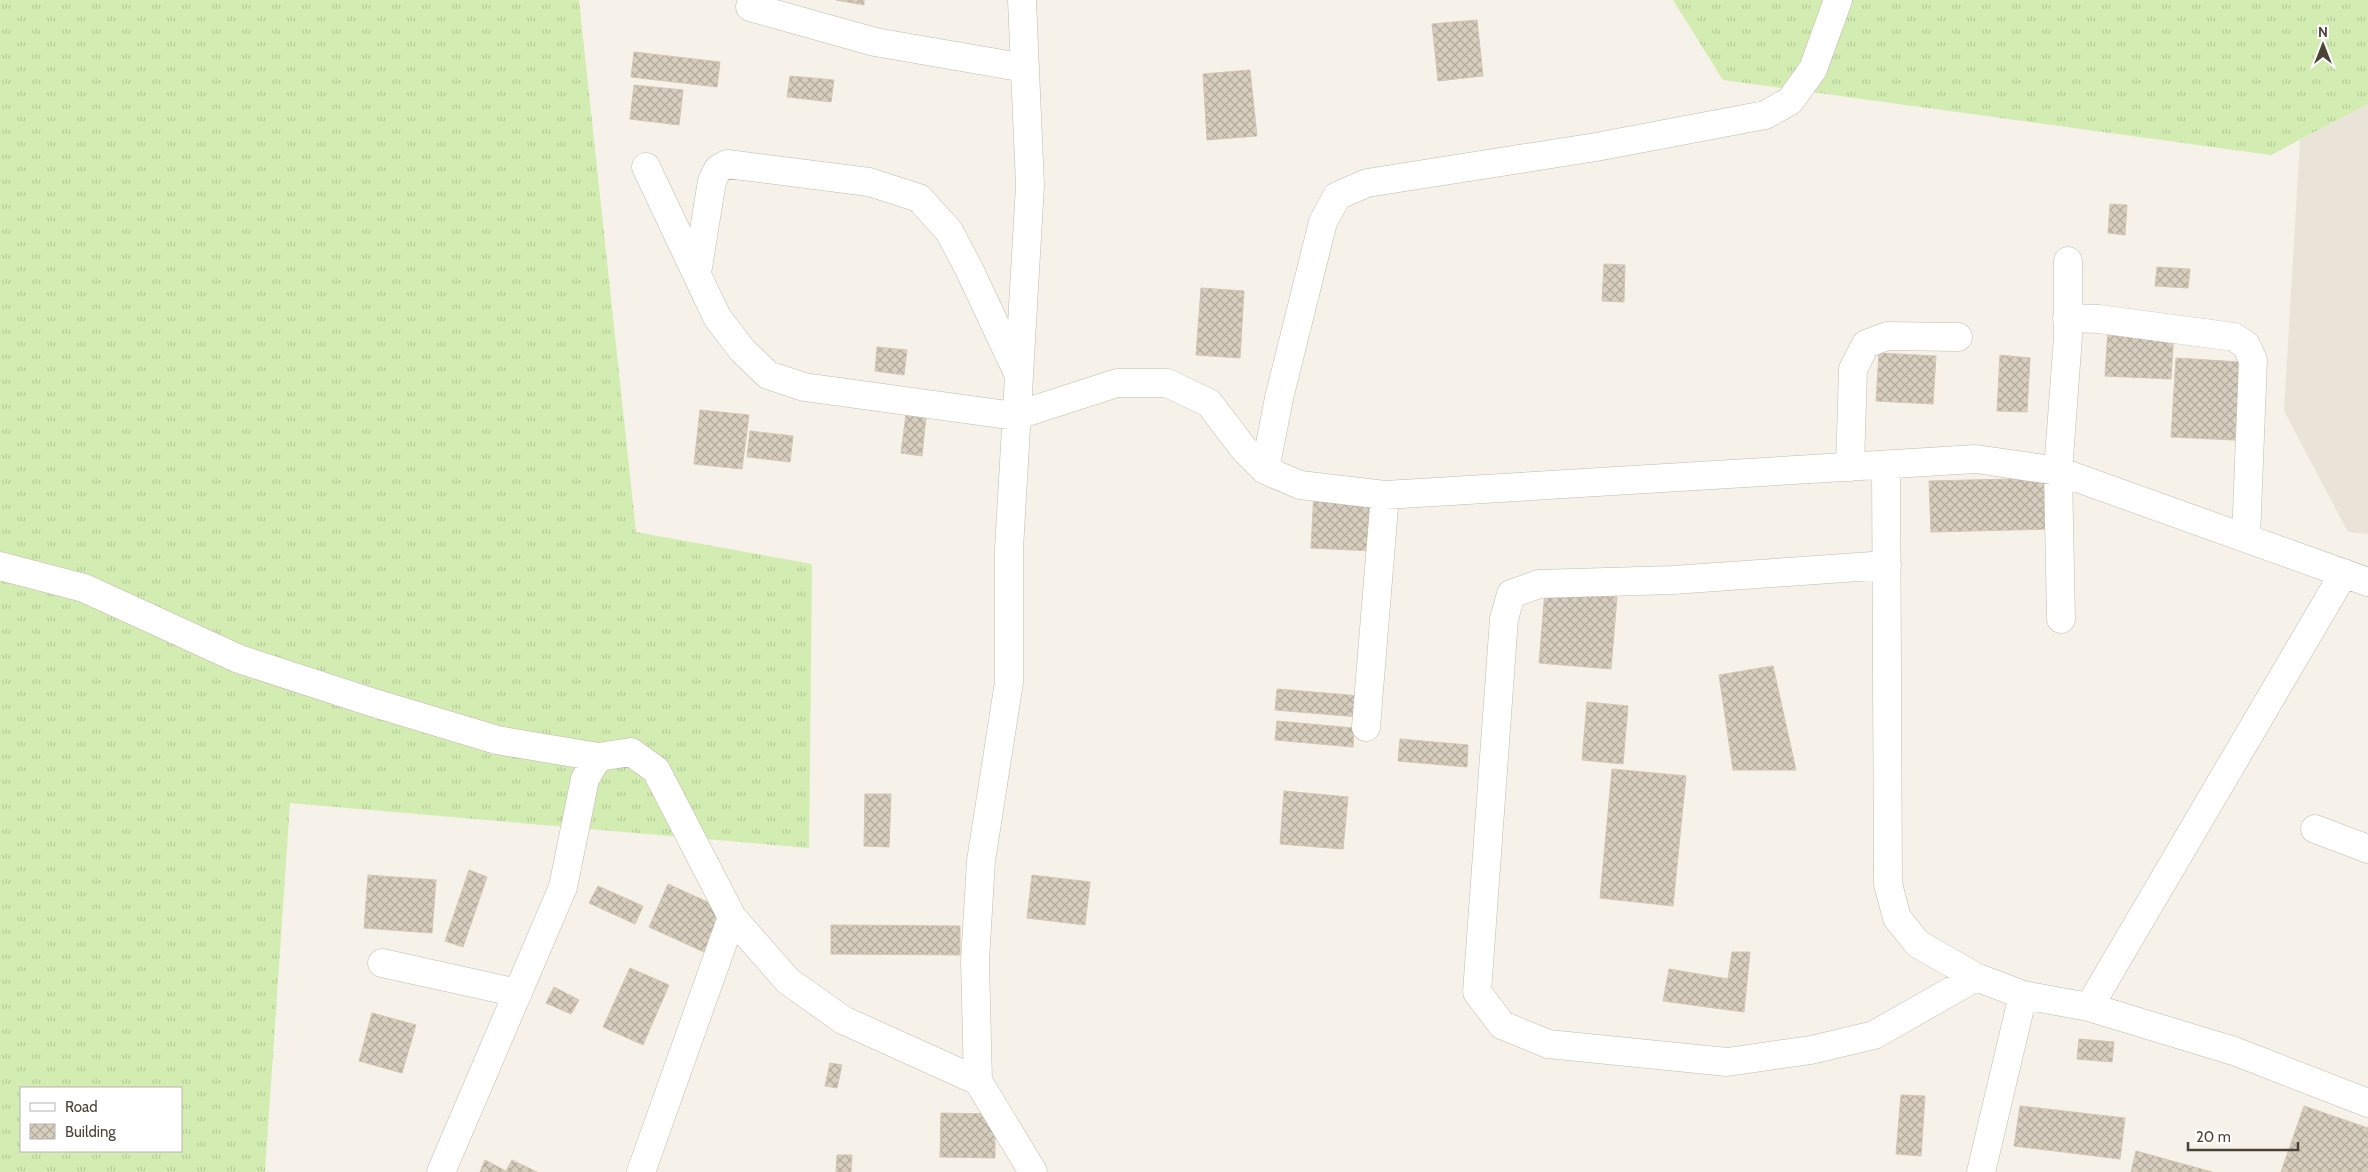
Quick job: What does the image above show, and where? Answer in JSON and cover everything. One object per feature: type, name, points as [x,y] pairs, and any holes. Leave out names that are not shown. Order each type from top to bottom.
[{"type":"street","points":[[1022,0],[1030,185],[1015,416],[1009,549],[1009,682],[981,861],[975,951],[978,1081],[1033,1172]]},
{"type":"street","points":[[1265,470],[1279,398],[1323,222],[1338,196],[1367,183],[1596,147],[1765,115],[1790,100],[1812,70],[1838,0]]},
{"type":"street","points":[[750,7],[875,42],[1025,68]]},
{"type":"street","points":[[697,274],[712,181],[718,169],[728,164],[869,182],[919,198],[948,231],[970,269],[1018,374]]},
{"type":"street","points":[[646,167],[717,317],[742,350],[768,375],[804,387],[1015,416],[1117,383],[1167,383],[1209,403],[1244,449],[1265,470],[1300,485],[1385,495],[1976,459],[2058,471],[2356,577],[2089,1007]]},
{"type":"street","points":[[2061,619],[2058,471],[2067,318],[2068,261]]},
{"type":"street","points":[[2067,318],[2099,319],[2234,338],[2246,345],[2253,360],[2246,538]]},
{"type":"street","points":[[1850,467],[1852,368],[1866,344],[1887,336],[1958,338]]},
{"type":"street","points":[[1886,465],[1888,884],[1897,918],[1918,944],[1976,977],[2023,995],[2089,1007],[2234,1051],[2368,1103]]},
{"type":"street","points":[[1366,727],[1385,495]]},
{"type":"street","points":[[1887,565],[1673,580],[1539,584],[1511,594],[1504,619],[1477,992],[1502,1024],[1548,1044],[1727,1062],[1811,1050],[1874,1036],[1976,977]]},
{"type":"street","points":[[0,566],[84,588],[239,659],[497,740],[598,757],[631,752],[656,770],[732,917],[788,981],[843,1020],[978,1081]]},
{"type":"street","points":[[441,1172],[562,888],[585,779],[598,757]]},
{"type":"street","points":[[2315,829],[2368,849]]},
{"type":"street","points":[[641,1172],[732,917]]},
{"type":"street","points":[[382,963],[518,994]]},
{"type":"street","points":[[1981,1172],[2023,995]]},
{"type":"shaded area","points":[[2368,104],[2368,534],[2348,532],[2284,411],[2300,140]]},
{"type":"green space","points":[[0,0],[579,0],[636,532],[812,564],[809,848],[290,803],[265,1172],[0,1172]]},
{"type":"green space","points":[[1673,0],[2368,0],[2368,104],[2271,155],[1723,80]]},
{"type":"building","points":[[836,0],[864,0],[864,5]]},
{"type":"building","points":[[1477,20],[1483,76],[1438,81],[1432,24]]},
{"type":"building","points":[[634,52],[720,62],[717,87],[631,77]]},
{"type":"building","points":[[1250,70],[1257,136],[1207,140],[1203,74]]},
{"type":"building","points":[[790,76],[834,80],[831,102],[787,97]]},
{"type":"building","points":[[634,85],[683,90],[679,125],[630,119]]},
{"type":"building","points":[[2110,204],[2127,205],[2125,235],[2108,233]]},
{"type":"building","points":[[1604,264],[1625,265],[1624,302],[1602,301]]},
{"type":"building","points":[[2157,267],[2190,269],[2188,288],[2155,286]]},
{"type":"building","points":[[1201,288],[1244,291],[1240,358],[1196,355]]},
{"type":"building","points":[[2108,328],[2174,331],[2171,379],[2105,376]]},
{"type":"building","points":[[877,347],[907,350],[904,375],[875,371]]},
{"type":"building","points":[[1879,353],[1936,356],[1933,404],[1876,401]]},
{"type":"building","points":[[2000,355],[2030,358],[2027,412],[1997,411]]},
{"type":"building","points":[[2176,358],[2240,362],[2235,440],[2171,437]]},
{"type":"building","points":[[700,410],[749,415],[742,469],[694,464]]},
{"type":"building","points":[[906,414],[926,417],[922,456],[901,453]]},
{"type":"building","points":[[750,431],[793,436],[790,462],[747,457]]},
{"type":"building","points":[[2052,478],[2053,529],[1931,532],[1929,481]]},
{"type":"building","points":[[1314,491],[1377,495],[1373,551],[1311,548]]},
{"type":"building","points":[[1545,591],[1617,597],[1611,669],[1539,663]]},
{"type":"building","points":[[1773,666],[1796,770],[1733,770],[1719,675]]},
{"type":"building","points":[[1277,689],[1361,696],[1359,717],[1275,710]]},
{"type":"building","points":[[1587,702],[1628,706],[1623,764],[1582,760]]},
{"type":"building","points":[[1277,721],[1354,728],[1353,747],[1275,740]]},
{"type":"building","points":[[1400,739],[1468,745],[1467,767],[1398,761]]},
{"type":"building","points":[[1612,769],[1686,776],[1673,906],[1600,898]]},
{"type":"building","points":[[1284,791],[1348,797],[1343,849],[1280,844]]},
{"type":"building","points":[[865,794],[891,794],[889,847],[864,846]]},
{"type":"building","points":[[469,870],[487,877],[463,947],[445,941]]},
{"type":"building","points":[[368,875],[436,880],[432,933],[364,928]]},
{"type":"building","points":[[1032,875],[1090,882],[1085,925],[1027,918]]},
{"type":"building","points":[[668,884],[723,909],[704,952],[649,927]]},
{"type":"building","points":[[598,886],[643,906],[635,924],[589,903]]},
{"type":"building","points":[[831,925],[960,926],[960,955],[831,954]]},
{"type":"building","points":[[1732,952],[1750,952],[1744,1012],[1663,1001],[1669,969],[1728,979]]},
{"type":"building","points":[[630,968],[669,985],[643,1045],[603,1027]]},
{"type":"building","points":[[554,987],[579,1000],[571,1014],[546,1003]]},
{"type":"building","points":[[372,1013],[416,1025],[402,1073],[359,1061]]},
{"type":"building","points":[[2079,1039],[2114,1042],[2112,1062],[2077,1059]]},
{"type":"building","points":[[830,1063],[842,1065],[837,1088],[825,1086]]},
{"type":"building","points":[[1901,1095],[1925,1096],[1921,1156],[1896,1154]]},
{"type":"building","points":[[2020,1106],[2125,1118],[2120,1159],[2014,1146]]},
{"type":"building","points":[[2304,1106],[2368,1128],[2368,1172],[2281,1172]]},
{"type":"building","points":[[941,1113],[995,1114],[995,1158],[940,1157]]},
{"type":"building","points":[[2136,1151],[2212,1172],[2131,1172]]},
{"type":"building","points":[[837,1155],[852,1155],[851,1172],[836,1172]]},
{"type":"building","points":[[485,1160],[506,1171],[512,1160],[537,1172],[480,1172]]}]
